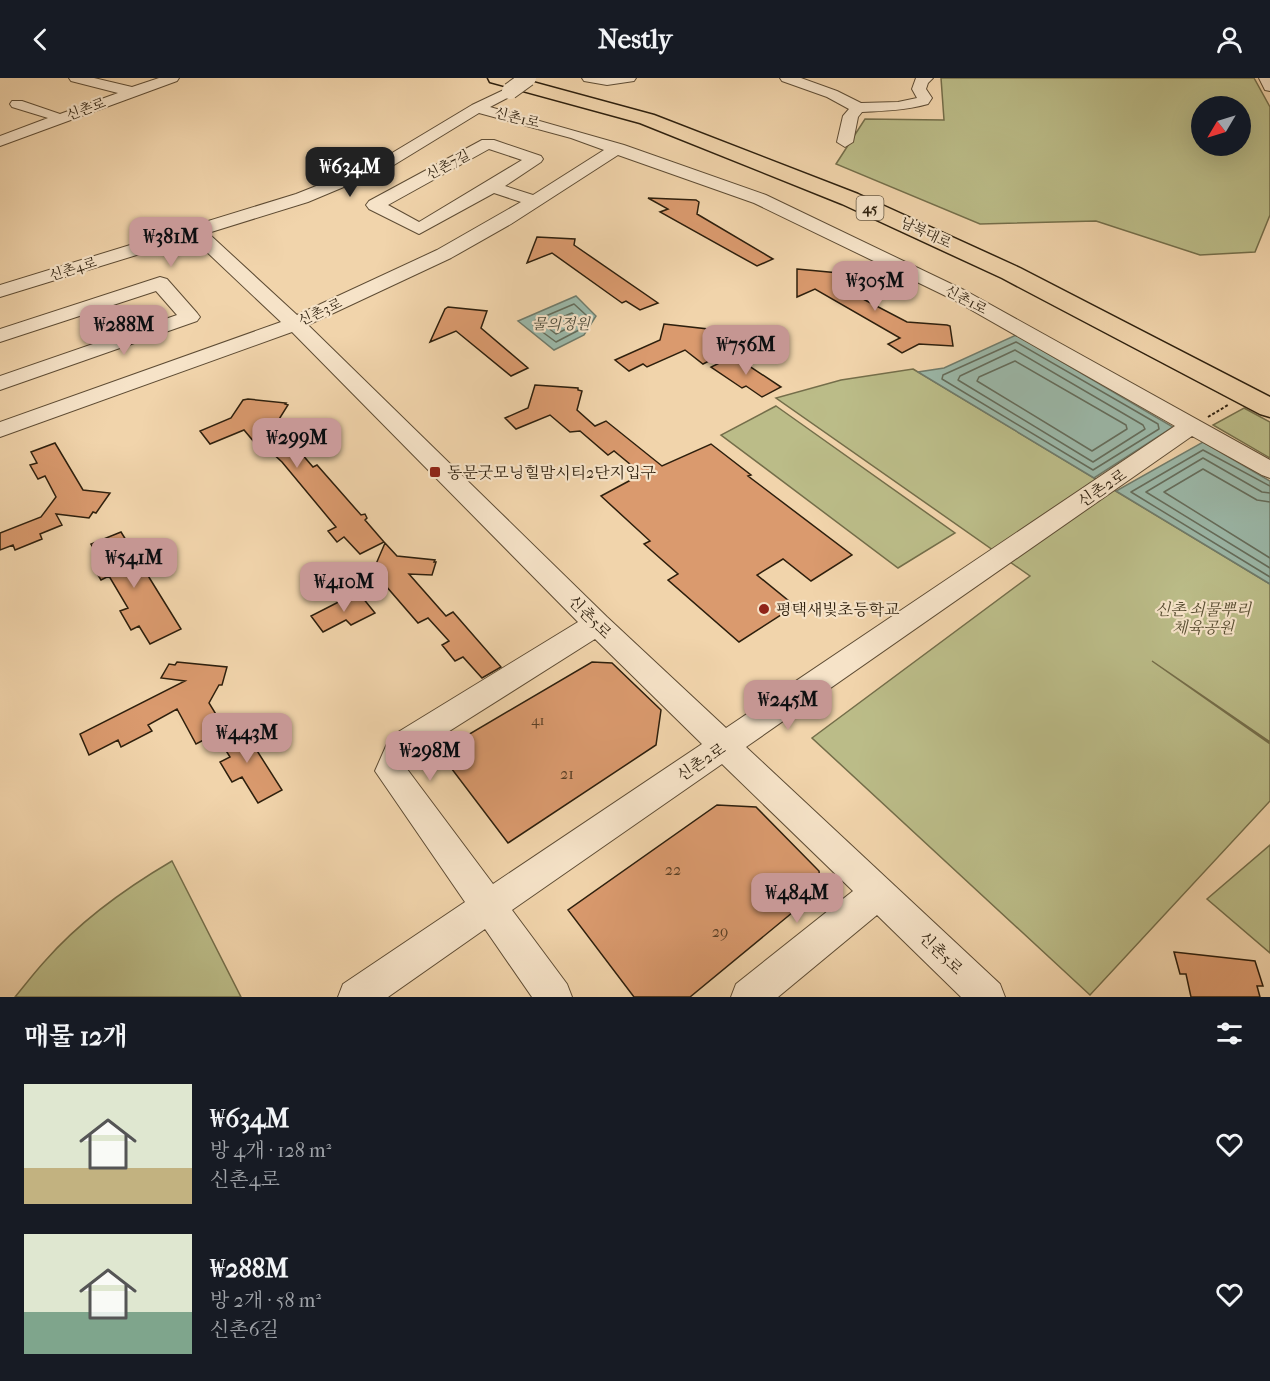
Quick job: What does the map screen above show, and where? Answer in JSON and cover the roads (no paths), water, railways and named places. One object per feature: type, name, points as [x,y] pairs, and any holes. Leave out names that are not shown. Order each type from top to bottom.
[{"type":"highway","name":"남북대로","points":[[530,78],[647,119],[925,232],[1011,273],[1270,408]]},
{"type":"highway","points":[[552,78],[572,84],[605,103]]},
{"type":"highway","name":"남북대로","points":[[496,83],[605,103],[749,143],[927,213],[1096,294],[1270,386]]},
{"type":"street","points":[[76,78],[128,91]]},
{"type":"street","name":"신촌로","points":[[0,141],[157,78]]},
{"type":"street","name":"신촌로","points":[[0,134],[172,78]]},
{"type":"street","name":"신촌4로","points":[[0,291],[302,198],[383,165],[477,108],[496,83],[530,78]]},
{"type":"street","points":[[590,78],[607,81],[629,78]]},
{"type":"street","points":[[787,78],[832,94],[858,108],[897,106],[923,101],[924,98],[919,89],[921,81],[926,78]]},
{"type":"street","points":[[1266,78],[1270,87]]},
{"type":"street","points":[[17,104],[53,115]]},
{"type":"street","name":"신촌1로","points":[[477,108],[545,124],[759,199],[958,295],[1270,470]]},
{"type":"street","points":[[844,142],[851,116],[858,108]]},
{"type":"street","name":"신촌7길","points":[[491,141],[541,156],[492,187],[413,232],[368,207],[491,141]]},
{"type":"street","name":"신촌3로","points":[[0,430],[295,324],[444,254],[536,201],[618,148]]},
{"type":"street","points":[[492,187],[536,201]]},
{"type":"street","name":"신촌5로","points":[[197,232],[295,324],[597,624],[987,997]]},
{"type":"street","points":[[0,336],[169,280],[199,314],[0,383]]},
{"type":"street","points":[[95,351],[122,386]]},
{"type":"street","name":"신촌2로","points":[[356,997],[1193,425]]},
{"type":"street","points":[[554,997],[391,771],[401,746],[597,624]]},
{"type":"street","points":[[749,997],[878,892]]},
{"type":"water","name":"물의정원","points":[[576,296],[596,316],[584,335],[554,350],[518,321]]},
{"type":"water","points":[[1016,335],[1173,427],[1094,478],[918,372],[944,368]]},
{"type":"water","points":[[1203,442],[1270,481],[1270,584],[1116,491]]},
{"type":"place","name":"동문굿모닝힐맘시티2단지입구","points":[[435,472]]},
{"type":"place","name":"평택새빛초등학교","points":[[764,609]]},
{"type":"park label","name":"신촌 쇠물뿌리 체육공원","points":[[1203,618]]}]
